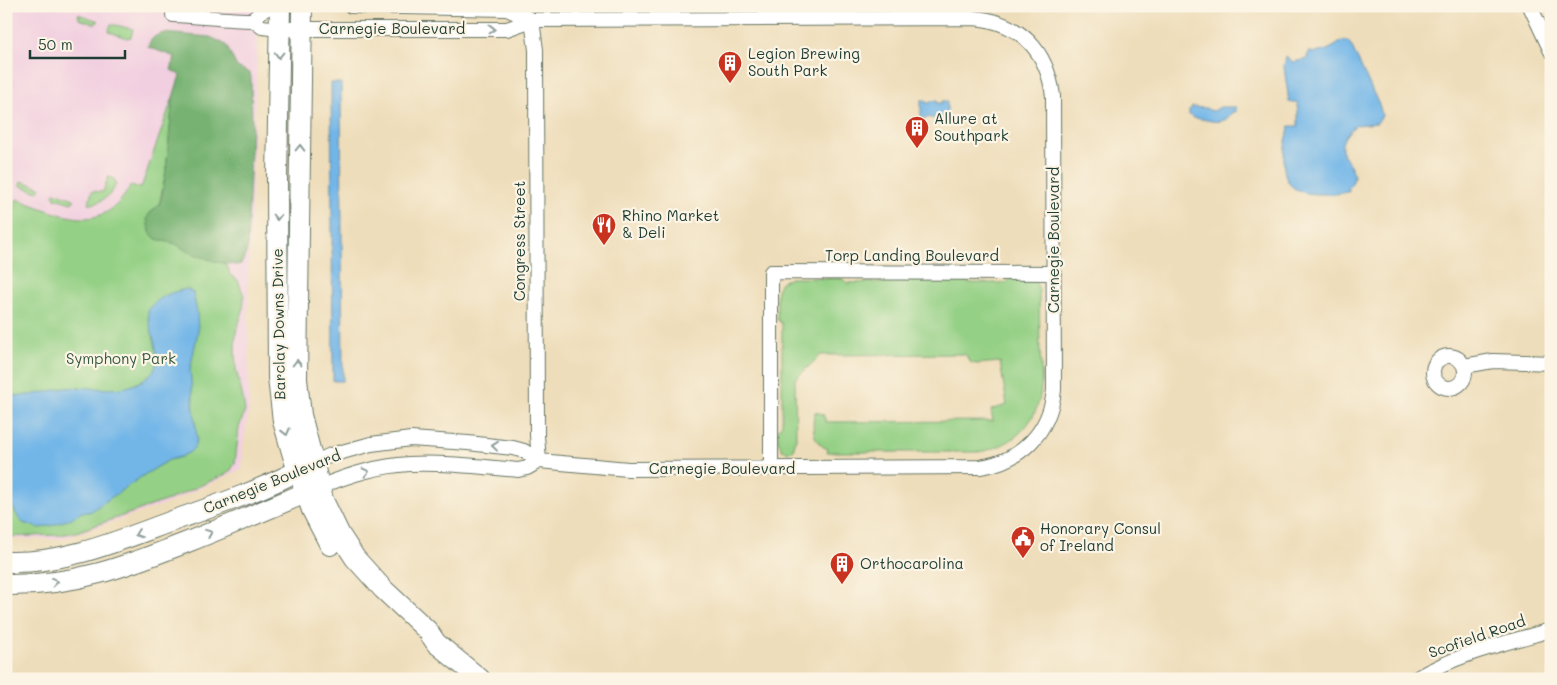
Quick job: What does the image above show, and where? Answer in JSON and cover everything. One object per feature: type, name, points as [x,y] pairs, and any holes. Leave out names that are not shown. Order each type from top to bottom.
[{"type":"street","points":[[253,20],[260,12],[271,6]]},
{"type":"street","name":"Barclay Downs Drive","points":[[280,6],[277,186],[278,366],[283,421],[305,467],[327,539],[364,589],[382,607],[417,636],[426,641],[436,643],[480,679]]},
{"type":"street","name":"Barclay Downs Drive","points":[[302,6],[297,379],[305,467]]},
{"type":"street","name":"Carnegie Boulevard","points":[[351,6],[502,8],[512,10],[532,20]]},
{"type":"street","points":[[1530,6],[1551,51]]},
{"type":"street","name":"Carnegie Boulevard","points":[[6,585],[56,582],[103,573],[179,545],[312,490],[359,473],[398,465],[445,464],[518,470],[539,462],[628,469],[980,467],[996,465],[1016,456],[1028,446],[1039,434],[1052,404],[1054,380],[1053,96],[1048,69],[1030,42],[998,22],[942,10],[770,12],[532,20],[507,29],[302,30],[262,27],[253,20],[224,20],[173,15]]},
{"type":"street","name":"Congress Street","points":[[532,20],[536,50],[537,435],[539,462]]},
{"type":"street","name":"Torp Landing Boulevard","points":[[771,468],[771,272],[1054,273]]},
{"type":"street","points":[[1464,366],[1493,361],[1551,364]]},
{"type":"street","name":"Carnegie Boulevard","points":[[6,562],[58,558],[92,551],[205,510],[279,480],[331,455],[371,444],[411,439],[462,442],[513,448],[528,453],[539,462]]},
{"type":"street","name":"Scofield Road","points":[[1416,679],[1439,666],[1465,656],[1551,630]]},
{"type":"shaded area","points":[[6,6],[259,6],[248,291],[249,410],[243,445],[242,469],[166,504],[62,539],[6,539]]},
{"type":"green space","points":[[78,14],[99,21],[95,24],[79,19]]},
{"type":"green space","points":[[111,24],[133,29],[131,37],[127,38],[110,32]]},
{"type":"green space","points":[[164,33],[210,37],[219,41],[226,45],[237,67],[250,73],[252,125],[247,250],[241,264],[217,262],[188,252],[176,244],[156,239],[151,234],[148,225],[147,218],[159,205],[162,195],[173,97],[180,75],[171,70],[175,57],[148,47],[154,37]]},
{"type":"green space","name":"Symphony Park","points":[[173,97],[166,171],[160,201],[228,267],[230,275],[238,280],[244,296],[243,311],[236,332],[235,349],[236,369],[245,411],[239,428],[235,463],[226,474],[171,499],[76,532],[60,535],[6,537],[6,208],[12,210],[17,199],[65,216],[94,217],[107,212],[120,201],[131,185],[141,188]]},
{"type":"green space","points":[[108,177],[113,178],[116,182],[113,190],[106,198],[97,203],[88,204],[92,191],[103,192]]},
{"type":"green space","points":[[21,181],[41,189],[38,192],[21,186]]},
{"type":"green space","points":[[55,192],[74,199],[74,201],[71,203],[55,198],[53,194]]},
{"type":"green space","points":[[791,278],[842,278],[847,283],[885,282],[889,278],[964,278],[968,283],[1005,283],[1011,278],[1032,280],[1039,290],[1041,382],[1039,401],[1030,421],[1024,429],[1008,442],[989,450],[978,452],[827,452],[828,449],[819,443],[814,434],[815,412],[823,414],[826,422],[993,421],[991,410],[1007,405],[1000,362],[976,364],[970,362],[965,354],[821,355],[795,379],[796,438],[793,451],[782,450],[778,441],[778,429],[782,424],[782,324],[777,319],[777,290],[781,282]]},
{"type":"water","points":[[1342,41],[1348,41],[1352,47],[1380,107],[1382,116],[1377,123],[1356,125],[1346,136],[1342,145],[1346,160],[1354,173],[1353,180],[1348,188],[1350,191],[1335,194],[1319,194],[1299,191],[1292,187],[1288,181],[1284,166],[1289,126],[1298,126],[1298,102],[1289,102],[1284,67],[1286,56],[1293,62],[1307,59],[1308,52],[1326,50]]},
{"type":"water","points":[[331,83],[341,83],[343,381],[333,381]]},
{"type":"water","points":[[921,100],[926,100],[926,103],[930,103],[930,101],[942,103],[942,101],[947,101],[947,119],[937,116],[937,119],[926,117],[926,119],[921,119]]},
{"type":"water","points":[[1192,107],[1206,108],[1214,111],[1220,107],[1236,107],[1236,112],[1232,112],[1224,120],[1214,121],[1193,118],[1189,115]]},
{"type":"water","points":[[187,289],[193,293],[198,331],[190,370],[197,439],[194,448],[181,457],[169,460],[144,475],[90,512],[82,512],[54,525],[39,528],[23,523],[6,495],[6,395],[30,395],[76,387],[116,389],[135,384],[144,379],[152,373],[157,358],[149,323],[148,309],[166,295]]},
{"type":"place","name":"Legion Brewing South Park","points":[[730,84]]},
{"type":"place","name":"Allure at Southpark","points":[[917,149]]},
{"type":"place","name":"Rhino Market & Deli","points":[[604,246]]},
{"type":"place","name":"Honorary Consul of Ireland","points":[[1023,559]]},
{"type":"place","name":"Orthocarolina","points":[[842,585]]}]
